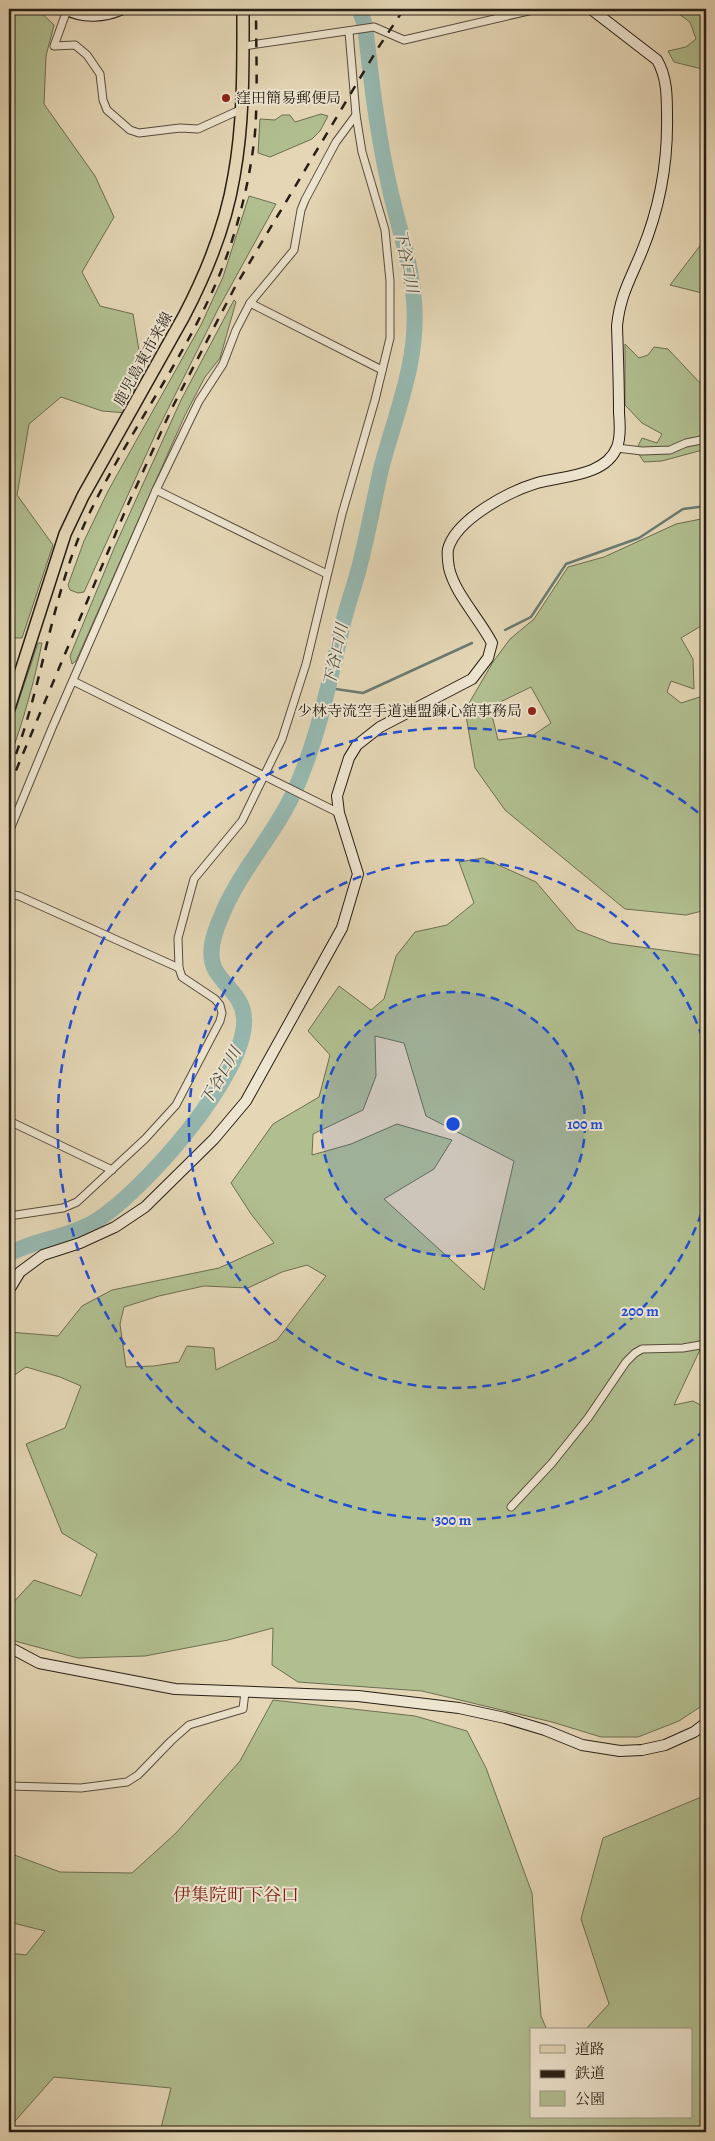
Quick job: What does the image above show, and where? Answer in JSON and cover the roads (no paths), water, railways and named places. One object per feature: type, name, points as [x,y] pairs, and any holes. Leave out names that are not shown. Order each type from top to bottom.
[{"type":"main road","name":"鹿児島東市来線","points":[[9,708],[65,534],[83,496],[184,316],[208,265],[234,178],[242,109],[244,9]]},
{"type":"street","points":[[123,9],[108,14],[90,16],[66,9],[54,46],[75,45],[87,55],[100,74],[106,110],[130,130],[139,133],[180,128],[198,129],[242,109]]},
{"type":"street","points":[[244,46],[374,28],[381,29],[404,40],[537,9]]},
{"type":"street","points":[[9,1290],[20,1272],[43,1255],[80,1243],[115,1227],[145,1207],[214,1139],[246,1102],[342,928],[352,898],[358,874],[339,813],[337,796],[349,758],[357,745],[380,727],[472,680],[488,658],[492,643],[482,624],[455,587],[450,569],[448,550],[459,530],[484,508],[527,487],[595,469],[611,457],[617,448],[620,429],[616,326],[621,298],[650,230],[665,174],[668,146],[666,85],[664,72],[657,60],[591,9]]},
{"type":"street","points":[[9,1216],[63,1208],[77,1202],[112,1170],[145,1139],[176,1105],[220,1021],[222,1012],[220,1005],[215,999],[182,977],[179,968],[178,938],[194,879],[242,821],[265,778],[282,740],[306,664],[327,574],[390,338],[390,281],[385,230],[362,152],[356,115],[352,32]]},
{"type":"street","points":[[9,832],[156,490],[199,401],[223,364],[236,330],[250,303],[294,250],[301,210],[305,200],[336,142],[356,115]]},
{"type":"street","points":[[250,303],[382,370]]},
{"type":"street","points":[[617,448],[642,452],[670,450],[686,443],[706,439]]},
{"type":"street","points":[[156,490],[327,574]]},
{"type":"street","points":[[73,681],[265,778],[339,813]]},
{"type":"street","points":[[9,910],[9,895],[19,896],[179,968]]},
{"type":"street","points":[[9,1121],[112,1170]]},
{"type":"street","points":[[512,1507],[552,1464],[588,1418],[626,1362],[635,1353],[642,1349],[683,1348],[706,1344]]},
{"type":"street","points":[[9,1647],[39,1663],[174,1689],[358,1696],[459,1708],[506,1718],[545,1730],[582,1745],[620,1751],[642,1750],[665,1745],[694,1732],[706,1723]]},
{"type":"street","points":[[9,1786],[81,1788],[127,1782],[138,1775],[170,1741],[189,1725],[243,1709],[245,1692]]},
{"type":"waterway","name":"下谷口川","points":[[9,1254],[30,1245],[73,1232],[94,1222],[138,1186],[163,1160],[211,1100],[229,1070],[241,1042],[244,1018],[241,1004],[213,965],[212,944],[221,917],[237,884],[287,806],[310,751],[357,576],[382,465],[406,384],[413,343],[415,322],[412,286],[381,145],[365,25],[359,9]]},
{"type":"waterway","points":[[505,630],[531,617],[566,564],[639,538],[683,509],[706,506]]},
{"type":"waterway","points":[[329,688],[363,693],[472,643]]},
{"type":"railway","points":[[16,754],[34,697],[64,581],[84,525],[113,469],[192,333],[215,285],[231,243],[244,199],[255,133],[257,87],[256,9]]},
{"type":"railway","points":[[9,787],[126,509],[172,408],[235,287],[378,48],[404,9]]},
{"type":"place","name":"窪田簡易郵便局","points":[[226,98]]},
{"type":"place","name":"少林寺流空手道連盟錬心舘事務局","points":[[532,711]]},
{"type":"district","name":"伊集院町下谷口","points":[[236,1895]]}]
